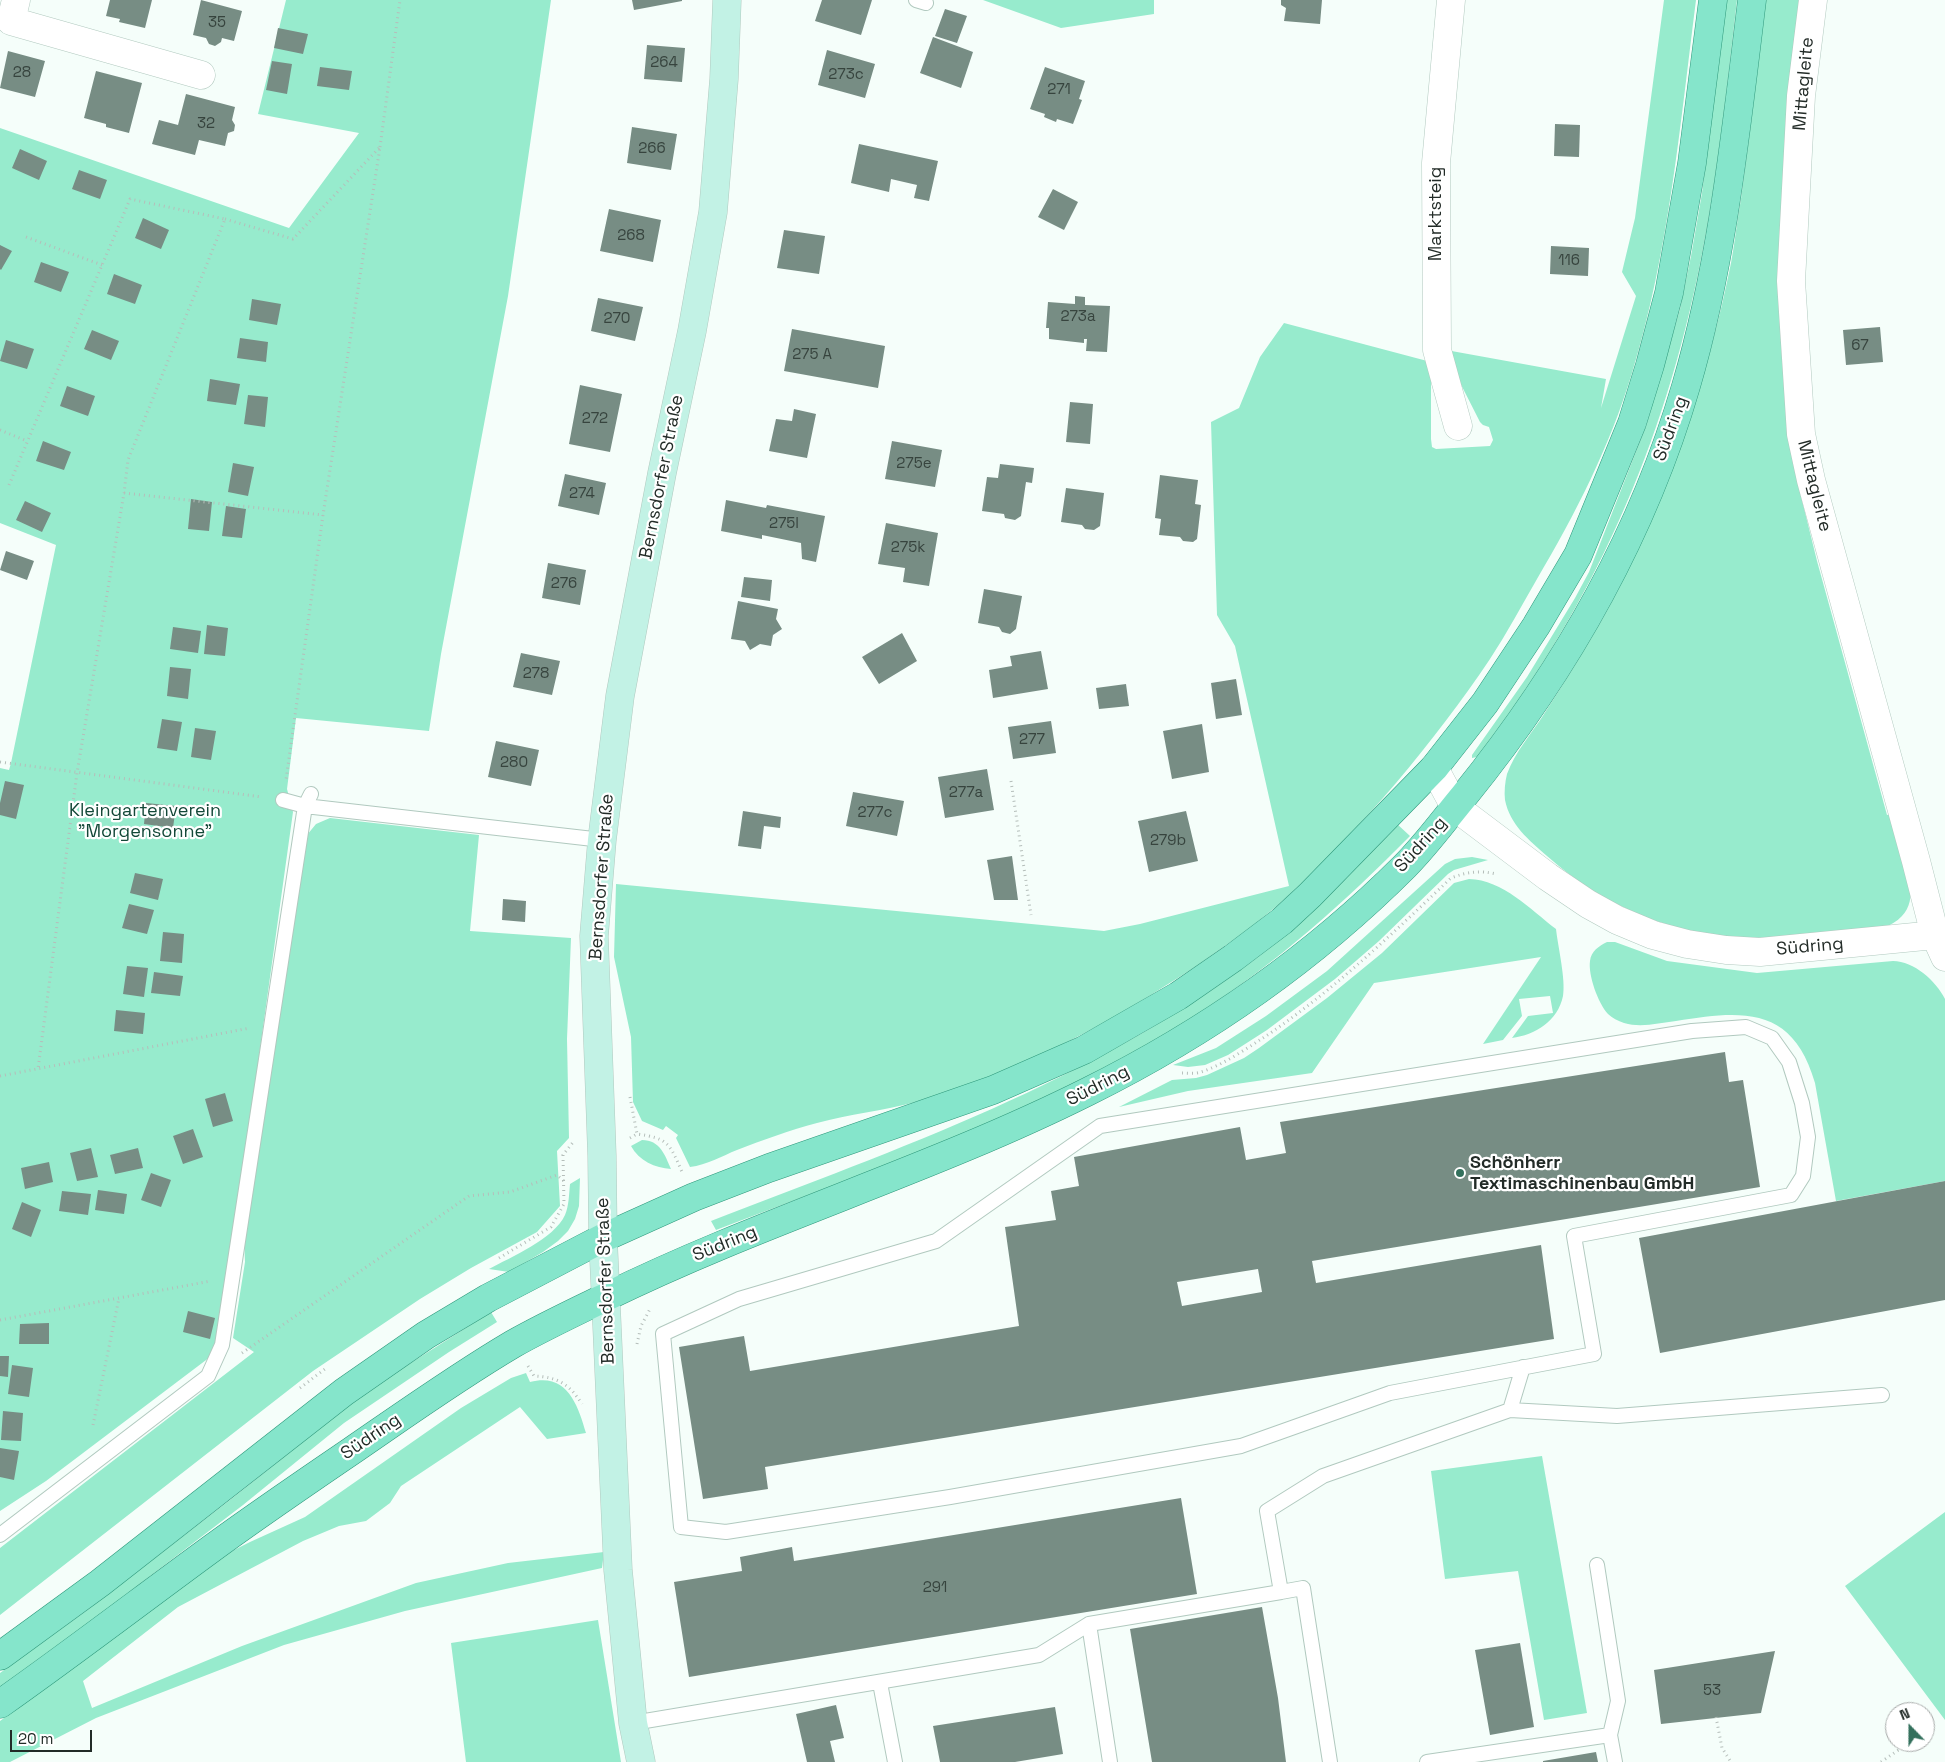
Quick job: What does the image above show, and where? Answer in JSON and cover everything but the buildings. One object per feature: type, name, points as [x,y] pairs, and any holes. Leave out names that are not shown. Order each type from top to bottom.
[{"type":"main road","points":[[0,1656],[100,1583],[344,1392],[387,1362],[488,1298],[603,1238],[694,1197],[993,1090],[1084,1050],[1139,1020],[1234,958],[1282,921],[1337,868],[1434,768],[1485,703],[1536,626],[1578,554],[1632,423],[1669,293],[1692,163],[1712,0]]},
{"type":"main road","name":"Südring","points":[[0,1704],[214,1546],[449,1384],[515,1343],[607,1296],[713,1247],[938,1160],[1087,1092],[1154,1057],[1228,1012],[1291,966],[1351,916],[1409,862],[1526,716],[1586,620],[1641,508],[1663,453],[1688,381],[1717,254],[1729,182],[1752,0]]},
{"type":"street","points":[[16,0],[11,21],[201,75]]},
{"type":"street","name":"Bernsdorfer Straße","points":[[641,1762],[633,1723],[618,1570],[603,1238],[594,936],[602,840],[620,696],[662,473],[692,331],[713,212],[724,79],[727,0]]},
{"type":"street","name":"Marktsteig","points":[[1451,0],[1436,164],[1437,350],[1458,426]]},
{"type":"street","name":"Mittagleite","points":[[1813,0],[1801,96],[1791,281],[1801,434],[1811,480],[1940,946]]},
{"type":"street","name":"Südring","points":[[1434,768],[1455,806],[1548,877],[1588,904],[1617,920],[1653,935],[1687,944],[1726,950],[1760,952],[1940,946]]},
{"type":"lane","points":[[283,800],[308,800],[602,840]]},
{"type":"lane","points":[[0,1535],[208,1376],[222,1345],[308,800]]},
{"type":"lane","points":[[1746,1027],[1772,1038],[1789,1062],[1802,1103],[1808,1137],[1803,1176],[1791,1194],[1574,1236],[1594,1354],[1523,1367],[1390,1393],[1241,1446],[726,1532],[681,1527],[663,1334],[740,1299],[936,1241],[1100,1126],[1692,1031],[1746,1027]]},
{"type":"lane","points":[[1510,1410],[1523,1367]]},
{"type":"lane","points":[[1281,1592],[1268,1511],[1323,1476],[1510,1410],[1617,1416],[1882,1395]]},
{"type":"lane","points":[[1597,1565],[1618,1701],[1610,1734],[1615,1762]]},
{"type":"lane","points":[[633,1723],[1039,1656],[1089,1624],[1303,1588],[1330,1762]]},
{"type":"lane","points":[[1089,1624],[1110,1762]]},
{"type":"lane","points":[[880,1683],[895,1762]]},
{"type":"lane","points":[[1427,1762],[1610,1734]]},
{"type":"path","points":[[0,762],[283,800],[323,515],[380,147],[400,0]]},
{"type":"path","points":[[9,485],[130,199],[225,219],[293,239],[380,147]]},
{"type":"path","points":[[38,1069],[77,773],[128,460],[225,219]]},
{"type":"path","points":[[26,237],[102,265]]},
{"type":"path","points":[[0,430],[28,441]]},
{"type":"path","points":[[124,493],[323,515]]},
{"type":"path","points":[[1011,781],[1031,915]]},
{"type":"path","points":[[0,1076],[254,1028]]},
{"type":"path","points":[[208,1376],[469,1196],[510,1192],[557,1175],[564,1181]]},
{"type":"path","points":[[0,1320],[212,1280]]},
{"type":"path","points":[[93,1425],[119,1298]]},
{"type":"path","points":[[515,1343],[534,1376],[549,1376],[562,1382],[574,1391],[585,1411]]},
{"type":"path","points":[[1716,1717],[1722,1748],[1731,1762]]},
{"type":"path","points":[[1881,1762],[1896,1752]]},
{"type":"green space","name":"Kleingartenverein \"Morgensonne\"","points":[[286,0],[551,0],[508,296],[441,654],[429,731],[296,718],[287,789],[293,812],[218,1351],[46,1481],[0,1511],[0,768],[9,770],[11,763],[56,545],[0,523],[0,128],[289,228],[359,133],[258,114]]},
{"type":"green space","points":[[983,0],[1154,0],[1154,14],[1061,28]]},
{"type":"green space","points":[[1664,0],[1696,0],[1672,188],[1664,235],[1645,327],[1623,400],[1591,479],[1508,629],[1469,690],[1396,783],[1316,869],[1268,913],[1202,962],[1098,1026],[1044,1054],[952,1091],[925,1100],[807,1126],[690,1167],[676,1138],[678,1135],[666,1126],[663,1130],[642,1121],[633,1102],[631,1037],[614,957],[616,884],[1104,931],[1140,924],[1289,886],[1235,646],[1217,615],[1211,422],[1239,408],[1260,357],[1284,323],[1431,362],[1431,439],[1432,447],[1436,449],[1490,446],[1493,440],[1489,427],[1480,422],[1448,359],[1446,350],[1606,379],[1601,408],[1636,296],[1622,272],[1635,218]]},
{"type":"green space","points":[[1726,0],[1737,0],[1722,130],[1701,259],[1686,328],[1667,394],[1619,522],[1589,582],[1556,642],[1518,700],[1477,757],[1472,758],[1472,755],[1527,677],[1589,572],[1646,426],[1680,309],[1691,256],[1702,193]]},
{"type":"green space","points":[[1766,0],[1801,0],[1792,451],[1817,561],[1887,815],[1897,813],[1911,888],[1909,905],[1905,913],[1888,926],[1759,938],[1701,933],[1673,926],[1645,917],[1594,891],[1547,856],[1521,831],[1508,809],[1505,800],[1505,784],[1514,758],[1573,669],[1617,592],[1654,513],[1699,390],[1722,306],[1731,263]]},
{"type":"green space","points":[[330,818],[479,835],[470,931],[571,938],[567,1039],[569,1138],[557,1151],[560,1206],[537,1232],[471,1268],[420,1299],[313,1371],[0,1615],[0,1548],[254,1352],[233,1338],[245,1262],[244,1237],[307,835],[316,824]]},
{"type":"green space","points":[[1396,823],[1410,836],[1385,861],[1335,908],[1283,952],[1256,974],[1199,1013],[1142,1047],[1024,1107],[902,1159],[716,1230],[711,1221],[852,1167],[992,1109],[1060,1077],[1127,1042],[1192,1003],[1274,945],[1346,878]]},
{"type":"green space","points":[[1472,857],[1488,860],[1454,870],[1448,874],[1379,941],[1335,979],[1267,1030],[1228,1055],[1205,1065],[1188,1067],[1173,1065],[1216,1048],[1266,1016],[1327,971],[1445,864],[1455,859]]},
{"type":"green space","points":[[1469,879],[1493,884],[1505,890],[1556,929],[1563,973],[1563,996],[1556,1013],[1537,1030],[1512,1038],[1528,1016],[1553,1013],[1550,996],[1519,999],[1522,1016],[1503,1040],[1483,1044],[1541,957],[1374,983],[1312,1073],[1188,1091],[1119,1107],[1172,1080],[1207,1075],[1244,1058],[1327,998],[1382,953],[1454,883]]},
{"type":"green space","points":[[1607,942],[1615,942],[1667,961],[1757,973],[1893,961],[1909,964],[1924,973],[1936,985],[1945,999],[1945,1181],[1836,1201],[1815,1083],[1805,1058],[1793,1039],[1779,1027],[1762,1019],[1744,1015],[1700,1017],[1643,1025],[1624,1023],[1615,1019],[1608,1014],[1601,1003],[1592,981],[1590,967],[1591,957],[1594,952],[1598,947]]},
{"type":"green space","points":[[642,1140],[658,1145],[671,1169],[653,1165],[638,1156],[631,1146]]},
{"type":"green space","points":[[580,1178],[579,1206],[575,1219],[568,1231],[558,1241],[509,1272],[489,1269],[520,1253],[552,1232],[565,1215],[570,1184]]},
{"type":"green space","points":[[491,1312],[497,1322],[344,1423],[243,1505],[107,1609],[0,1687],[0,1673],[86,1611],[347,1407],[376,1385]]},
{"type":"green space","points":[[526,1373],[530,1382],[543,1380],[553,1382],[562,1386],[569,1393],[575,1402],[586,1433],[547,1439],[520,1407],[401,1486],[390,1503],[366,1521],[339,1526],[303,1541],[178,1607],[83,1681],[92,1708],[242,1646],[416,1583],[508,1563],[604,1552],[602,1568],[405,1611],[284,1645],[96,1718],[10,1762],[0,1762],[0,1721],[224,1555],[305,1517],[461,1408],[511,1378]]},
{"type":"green space","points":[[1542,1456],[1587,1713],[1544,1720],[1518,1571],[1445,1579],[1431,1471]]},
{"type":"green space","points":[[1945,1512],[1945,1720],[1935,1707],[1935,1702],[1932,1702],[1845,1586]]},
{"type":"green space","points":[[598,1620],[621,1762],[466,1762],[451,1643]]},
{"type":"place","name":"Schönherr Textimaschinenbau GmbH","points":[[1460,1173]]}]
